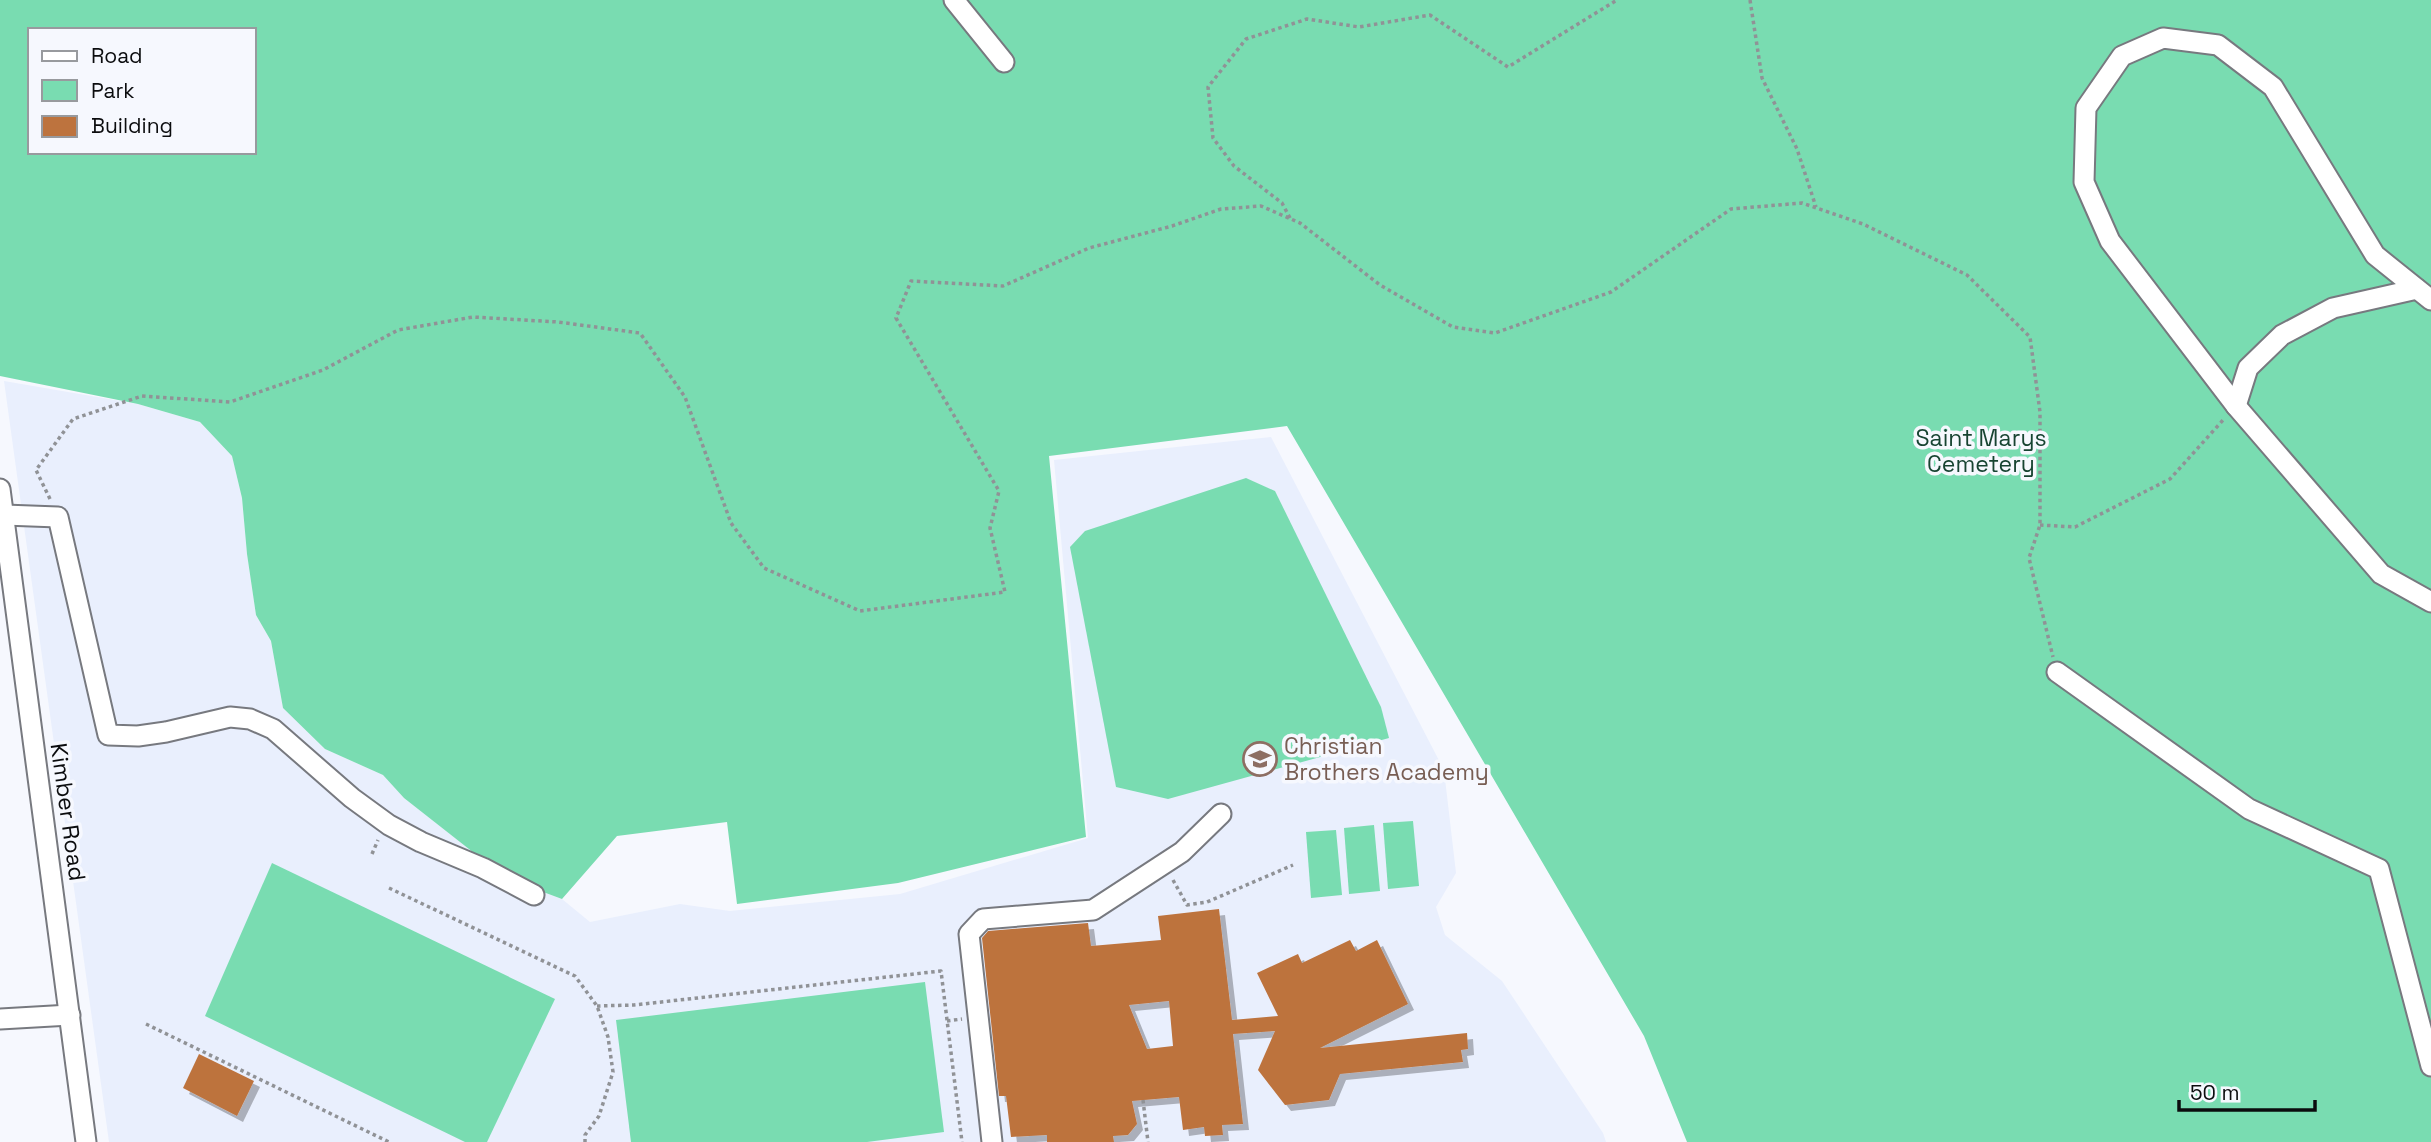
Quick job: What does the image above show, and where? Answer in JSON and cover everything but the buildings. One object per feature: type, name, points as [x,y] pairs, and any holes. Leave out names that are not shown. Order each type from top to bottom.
[{"type":"street","points":[[954,0],[1004,62]]},
{"type":"street","points":[[2424,295],[2375,255],[2273,87],[2218,45],[2163,38],[2122,56],[2086,108],[2084,182],[2110,241],[2236,405],[2382,574],[2431,603]]},
{"type":"street","points":[[2236,405],[2248,368],[2281,335],[2333,308],[2424,295]]},
{"type":"street","name":"Kimber Road","points":[[0,489],[86,1142]]},
{"type":"street","points":[[4,515],[58,517],[108,734],[138,736],[205,724],[230,716],[250,719],[273,729],[352,798],[389,825],[421,842],[483,868],[534,895]]},
{"type":"street","points":[[2057,672],[2249,810],[2379,869],[2431,1066]]},
{"type":"street","points":[[992,1142],[969,934],[983,919],[1093,910],[1182,852],[1221,814]]},
{"type":"street","points":[[0,1019],[70,1016]]},
{"type":"path","points":[[1290,219],[1282,204],[1234,166],[1213,138],[1208,87],[1246,38],[1307,19],[1359,27],[1430,15],[1508,67],[1617,0]]},
{"type":"path","points":[[1750,0],[1762,78],[1797,149],[1816,208]]},
{"type":"path","points":[[58,517],[36,470],[73,419],[142,396],[230,402],[323,370],[398,330],[473,317],[558,322],[640,333],[685,397],[731,523],[764,568],[860,611],[1005,592],[990,528],[999,491],[896,318],[911,281],[1003,286],[1089,248],[1172,226],[1222,209],[1261,206],[1300,223],[1380,285],[1453,327],[1495,333],[1611,292],[1731,209],[1802,203],[1863,224],[1967,275],[2029,337],[2040,412],[2040,525],[2029,558],[2057,672]]},
{"type":"path","points":[[2040,525],[2075,527],[2170,479],[2236,405]]},
{"type":"path","points":[[1164,863],[1187,905],[1207,902],[1293,865]]},
{"type":"path","points":[[389,888],[575,976],[597,1006],[608,1037],[613,1072],[599,1116],[585,1135],[585,1142]]},
{"type":"path","points":[[597,1006],[634,1005],[941,971],[961,1142]]},
{"type":"path","points":[[146,1024],[390,1142]]},
{"type":"path","points":[[1143,1100],[1147,1142]]},
{"type":"shaded area","name":"Christian Brothers Academy","points":[[4,381],[138,404],[200,422],[232,456],[242,498],[256,615],[271,641],[283,708],[325,749],[383,775],[404,798],[474,853],[527,886],[562,899],[590,922],[680,904],[730,911],[900,894],[1088,838],[1054,460],[1271,437],[1444,770],[1456,873],[1436,907],[1445,935],[1502,981],[1603,1133],[1606,1142],[109,1142]]},
{"type":"green space","name":"Saint Marys Cemetery","points":[[0,0],[2431,0],[2431,1142],[1687,1142],[1644,1036],[1287,426],[1049,456],[1086,837],[898,883],[737,904],[727,822],[617,836],[562,899],[527,886],[474,853],[404,798],[383,775],[325,749],[283,708],[271,641],[256,615],[242,498],[232,456],[200,422],[138,404],[0,376]]},
{"type":"green space","points":[[1246,478],[1275,491],[1381,707],[1389,738],[1168,799],[1116,787],[1070,547],[1085,531]]},
{"type":"green space","points":[[1413,821],[1419,886],[1388,889],[1383,823]]},
{"type":"green space","points":[[1374,825],[1380,891],[1349,894],[1344,828]]},
{"type":"green space","points":[[1336,830],[1342,895],[1311,898],[1306,832]]},
{"type":"green space","points":[[272,863],[555,999],[487,1142],[465,1142],[205,1016]]},
{"type":"green space","points":[[925,982],[944,1132],[867,1142],[631,1142],[616,1020]]},
{"type":"place","name":"Christian Brothers Academy","points":[[1260,759]]}]
